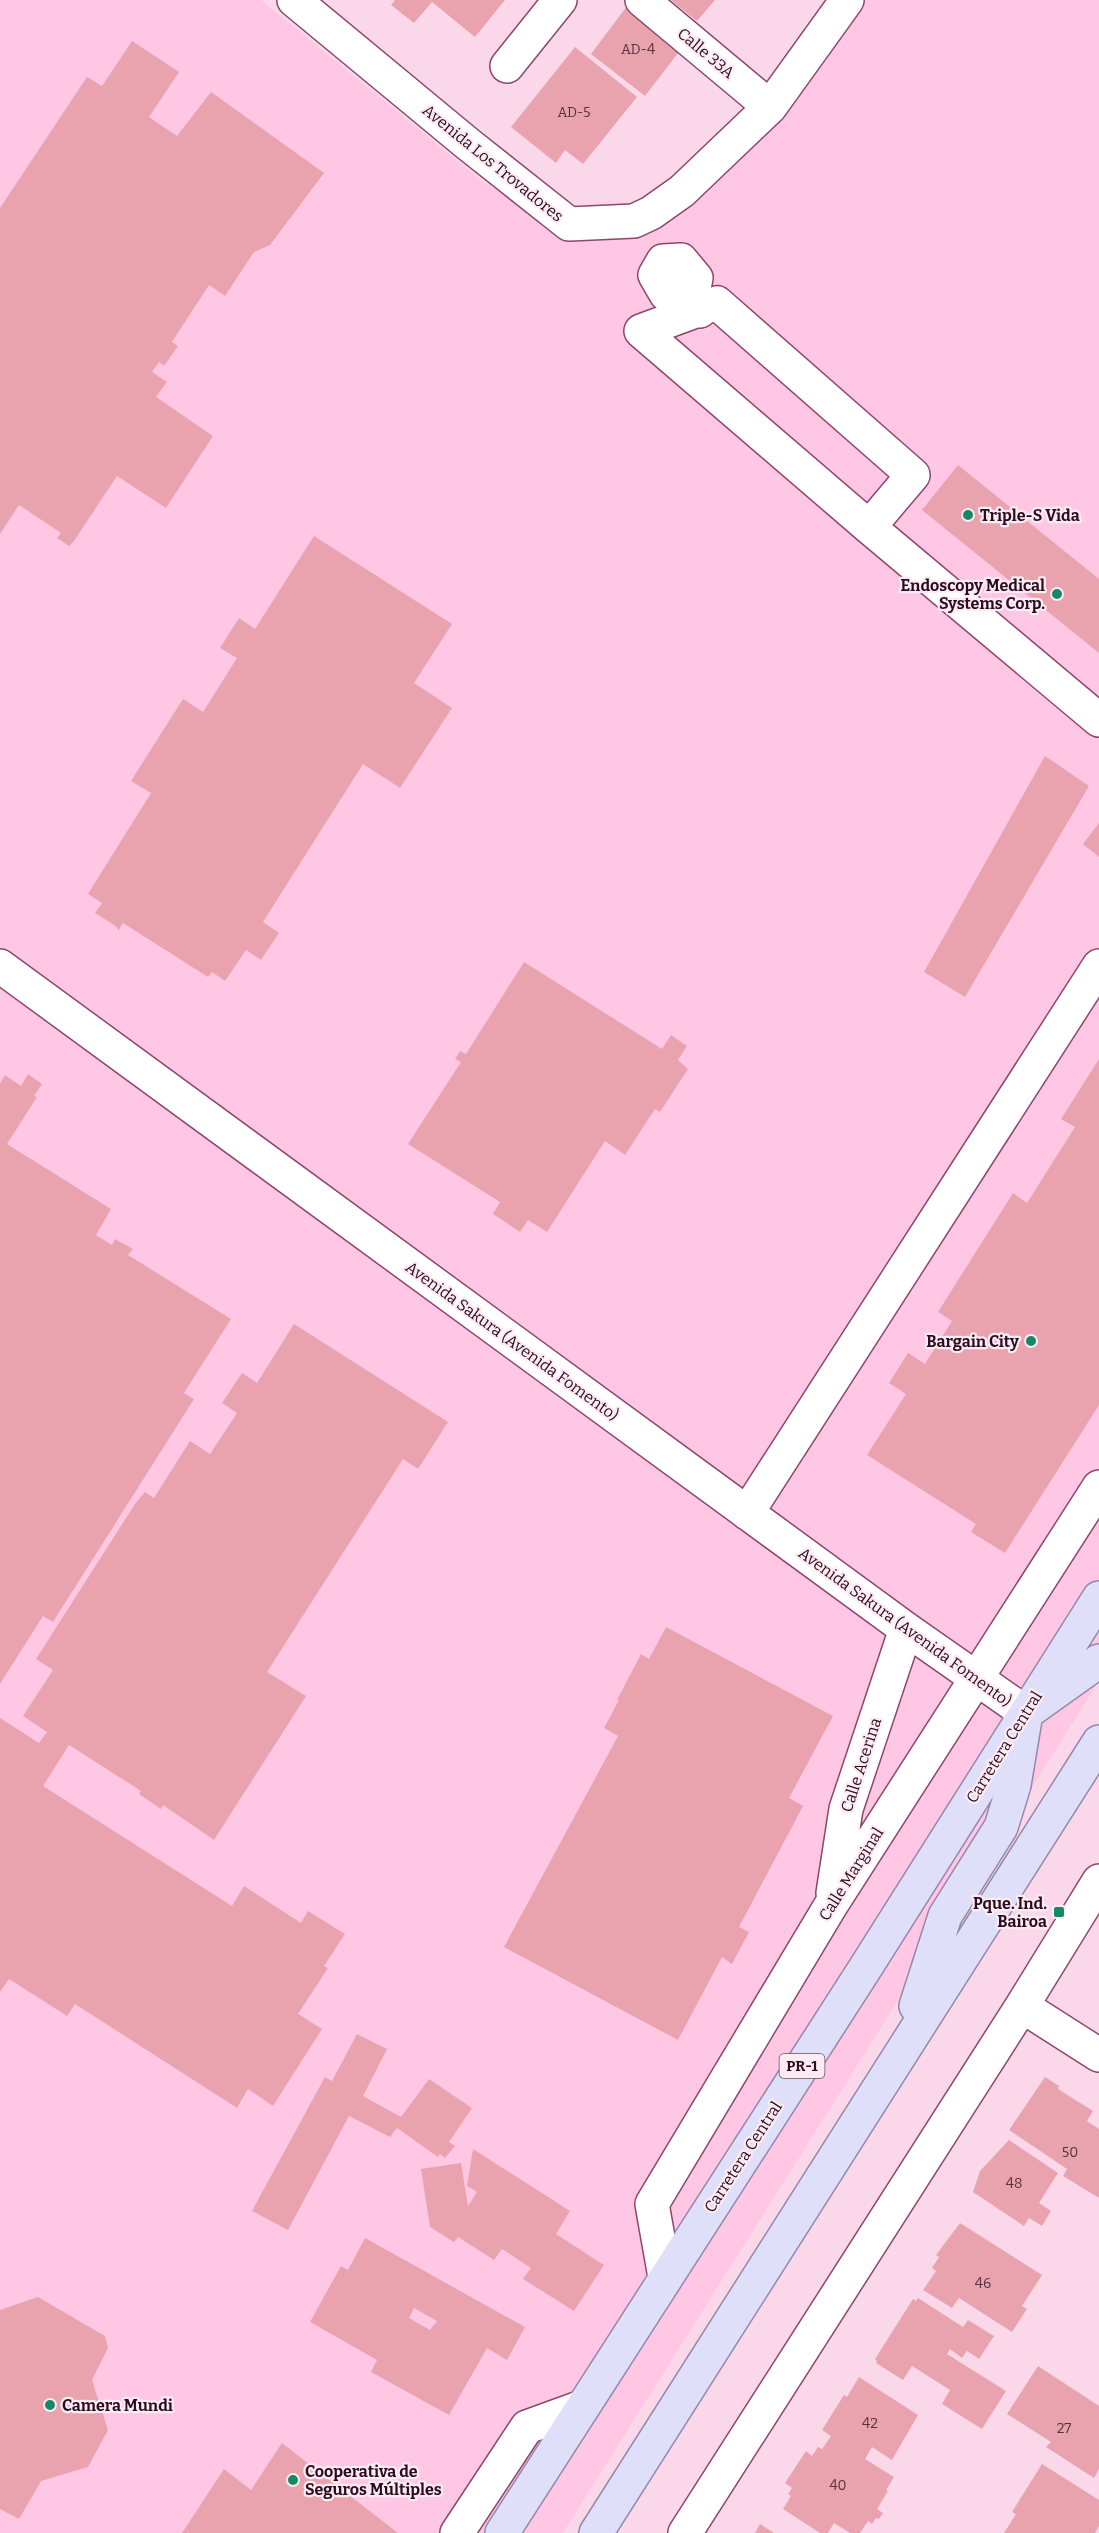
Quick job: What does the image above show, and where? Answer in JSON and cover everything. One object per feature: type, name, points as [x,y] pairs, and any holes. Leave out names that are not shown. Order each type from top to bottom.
[{"type":"main road","name":"Carretera Central","points":[[502,2533],[864,1970],[1099,1598]]},
{"type":"main road","points":[[902,2050],[945,1916],[1001,1827],[1014,1785],[1026,1713],[1099,1661]]},
{"type":"main road","points":[[596,2533],[1099,1742]]},
{"type":"street","name":"Avenida Los Trovadores","points":[[294,0],[569,224],[624,222],[641,218],[682,191],[771,107],[847,0]]},
{"type":"street","points":[[507,66],[560,0]]},
{"type":"street","name":"Calle 33A","points":[[642,0],[771,107]]},
{"type":"street","points":[[641,218],[663,261],[681,260],[696,278],[696,304]]},
{"type":"street","points":[[869,527],[913,475],[717,303],[696,304],[641,331],[869,527],[1099,720]]},
{"type":"street","name":"Avenida Sakura (Avenida Fomento)","points":[[0,966],[906,1629],[1026,1713]]},
{"type":"street","points":[[747,1513],[1099,966]]},
{"type":"street","name":"Calle Marginal","points":[[665,2277],[652,2204],[831,1905],[1099,1487]]},
{"type":"street","name":"Calle Acerina","points":[[831,1905],[846,1809],[906,1629]]},
{"type":"street","points":[[685,2533],[1022,2006],[1099,1881]]},
{"type":"street","points":[[1022,2006],[1099,2055]]},
{"type":"street","points":[[457,2533],[527,2427],[582,2407]]},
{"type":"shaded area","points":[[0,0],[261,0],[483,182],[568,232],[602,233],[689,178],[835,0],[1099,0],[1099,1681],[563,2533],[0,2533]]},
{"type":"building","points":[[395,0],[505,0],[475,37],[432,2],[414,23],[391,5]]},
{"type":"building","points":[[671,0],[715,0],[697,21]]},
{"type":"building","points":[[630,2],[685,44],[645,96],[591,54]]},
{"type":"building","points":[[132,41],[179,72],[149,117],[177,136],[211,92],[324,173],[270,245],[254,252],[225,296],[209,285],[172,342],[178,346],[164,366],[159,362],[152,372],[167,382],[156,397],[213,436],[166,508],[117,476],[69,546],[57,538],[61,533],[19,505],[0,534],[0,208],[87,77],[102,86]]},
{"type":"building","points":[[575,47],[637,97],[583,164],[565,150],[556,163],[511,127]]},
{"type":"building","points":[[958,465],[1099,579],[1099,653],[922,510]]},
{"type":"building","points":[[314,536],[452,624],[414,683],[452,708],[400,788],[363,764],[263,922],[279,933],[261,960],[246,950],[225,981],[212,972],[208,977],[123,923],[118,931],[117,927],[95,913],[102,903],[88,894],[151,793],[131,781],[183,699],[203,712],[237,658],[220,648],[239,618],[255,629]]},
{"type":"building","points":[[1045,756],[1089,786],[965,997],[924,972]]},
{"type":"building","points":[[1099,823],[1099,857],[1083,844]]},
{"type":"building","points":[[524,962],[662,1049],[671,1035],[687,1046],[678,1060],[688,1069],[660,1112],[655,1109],[625,1155],[605,1141],[547,1232],[528,1220],[520,1232],[493,1214],[500,1202],[408,1144],[461,1062],[455,1059],[460,1051],[466,1054]]},
{"type":"building","points":[[1099,1059],[1099,1405],[1005,1553],[971,1532],[976,1524],[867,1455],[906,1394],[889,1383],[908,1353],[925,1364],[952,1321],[938,1312],[1013,1193],[1027,1203],[1075,1127],[1061,1119]]},
{"type":"building","points":[[28,1074],[42,1084],[34,1096],[37,1097],[7,1144],[111,1209],[96,1235],[112,1245],[115,1239],[133,1249],[128,1255],[231,1319],[184,1393],[194,1399],[53,1622],[43,1616],[0,1684],[0,1084],[5,1075],[21,1086]]},
{"type":"building","points":[[294,1324],[448,1422],[418,1469],[403,1459],[267,1672],[306,1696],[214,1840],[163,1805],[161,1809],[139,1794],[141,1791],[69,1745],[43,1786],[232,1906],[244,1886],[301,1923],[308,1911],[345,1934],[324,1966],[328,1968],[298,2014],[322,2029],[273,2106],[248,2089],[237,2108],[75,2004],[67,2016],[9,1979],[0,1992],[0,1718],[39,1743],[47,1732],[23,1716],[53,1670],[36,1659],[135,1504],[145,1492],[154,1498],[190,1441],[210,1454],[237,1413],[222,1403],[242,1373],[257,1383]]},
{"type":"building","points":[[666,1627],[833,1716],[789,1798],[803,1806],[739,1927],[749,1932],[732,1964],[722,1957],[678,2040],[504,1947],[618,1736],[604,1728],[619,1700],[617,1700],[641,1654],[649,1659]]},
{"type":"building","points":[[357,2034],[387,2049],[363,2096],[401,2117],[429,2079],[472,2108],[449,2142],[455,2146],[445,2158],[440,2154],[438,2157],[397,2128],[390,2137],[349,2116],[288,2230],[252,2211],[325,2077],[332,2081]]},
{"type":"building","points":[[1045,2077],[1059,2086],[1058,2089],[1093,2111],[1087,2121],[1099,2129],[1099,2198],[1063,2176],[1067,2169],[1009,2130]]},
{"type":"building","points":[[1009,2140],[1058,2173],[1039,2203],[1051,2211],[1042,2226],[1029,2218],[1024,2226],[973,2192],[980,2171]]},
{"type":"building","points":[[473,2149],[570,2211],[556,2234],[604,2265],[574,2311],[523,2279],[531,2268],[502,2249],[494,2260],[458,2237],[454,2242],[430,2227],[421,2169],[461,2163],[468,2206],[477,2192],[467,2186]]},
{"type":"building","points":[[960,2223],[1042,2275],[1022,2306],[1027,2309],[1012,2332],[959,2298],[952,2308],[923,2290],[936,2271],[932,2268],[939,2257],[936,2255]]},
{"type":"building","points":[[365,2238],[525,2327],[507,2360],[487,2348],[449,2415],[371,2372],[377,2360],[310,2322],[341,2266],[348,2270]],"holes":[[[414,2308],[437,2321],[430,2330],[409,2318]]]},
{"type":"building","name":"Camera Mundi","points":[[38,2297],[105,2336],[108,2348],[92,2380],[108,2430],[88,2467],[41,2481],[19,2519],[0,2509],[0,2310]]},
{"type":"building","points":[[918,2298],[963,2327],[968,2320],[994,2336],[979,2359],[967,2351],[962,2358],[950,2349],[947,2354],[1006,2391],[982,2429],[942,2404],[950,2390],[912,2366],[903,2380],[876,2363],[875,2359],[913,2299],[916,2301]]},
{"type":"building","points":[[1038,2366],[1099,2406],[1099,2469],[1094,2478],[1046,2447],[1051,2442],[1007,2414]]},
{"type":"building","points":[[859,2377],[918,2415],[892,2460],[872,2447],[865,2459],[894,2477],[877,2509],[883,2513],[879,2519],[876,2518],[872,2524],[868,2521],[860,2533],[850,2533],[834,2523],[828,2533],[820,2533],[783,2509],[791,2496],[788,2494],[792,2488],[785,2483],[806,2451],[812,2456],[818,2447],[822,2449],[831,2436],[822,2430],[844,2395],[847,2397]]},
{"type":"building","name":"Cooperativa de Seguros Múltiples","points":[[282,2443],[398,2533],[182,2533],[224,2469],[251,2490]]},
{"type":"building","points":[[1042,2464],[1099,2500],[1099,2526],[1095,2533],[1004,2533],[1016,2514],[1012,2512]]},
{"type":"building","points":[[760,2524],[774,2533],[755,2533]]},
{"type":"place","name":"Triple-S Vida","points":[[968,515]]},
{"type":"place","name":"Endoscopy Medical Systems Corp.","points":[[1057,594]]},
{"type":"place","name":"Bargain City","points":[[1031,1341]]},
{"type":"place","name":"Pque. Ind. Bairoa","points":[[1059,1912]]},
{"type":"place","name":"Camera Mundi","points":[[50,2405]]},
{"type":"place","name":"Cooperativa de Seguros Múltiples","points":[[293,2480]]}]
